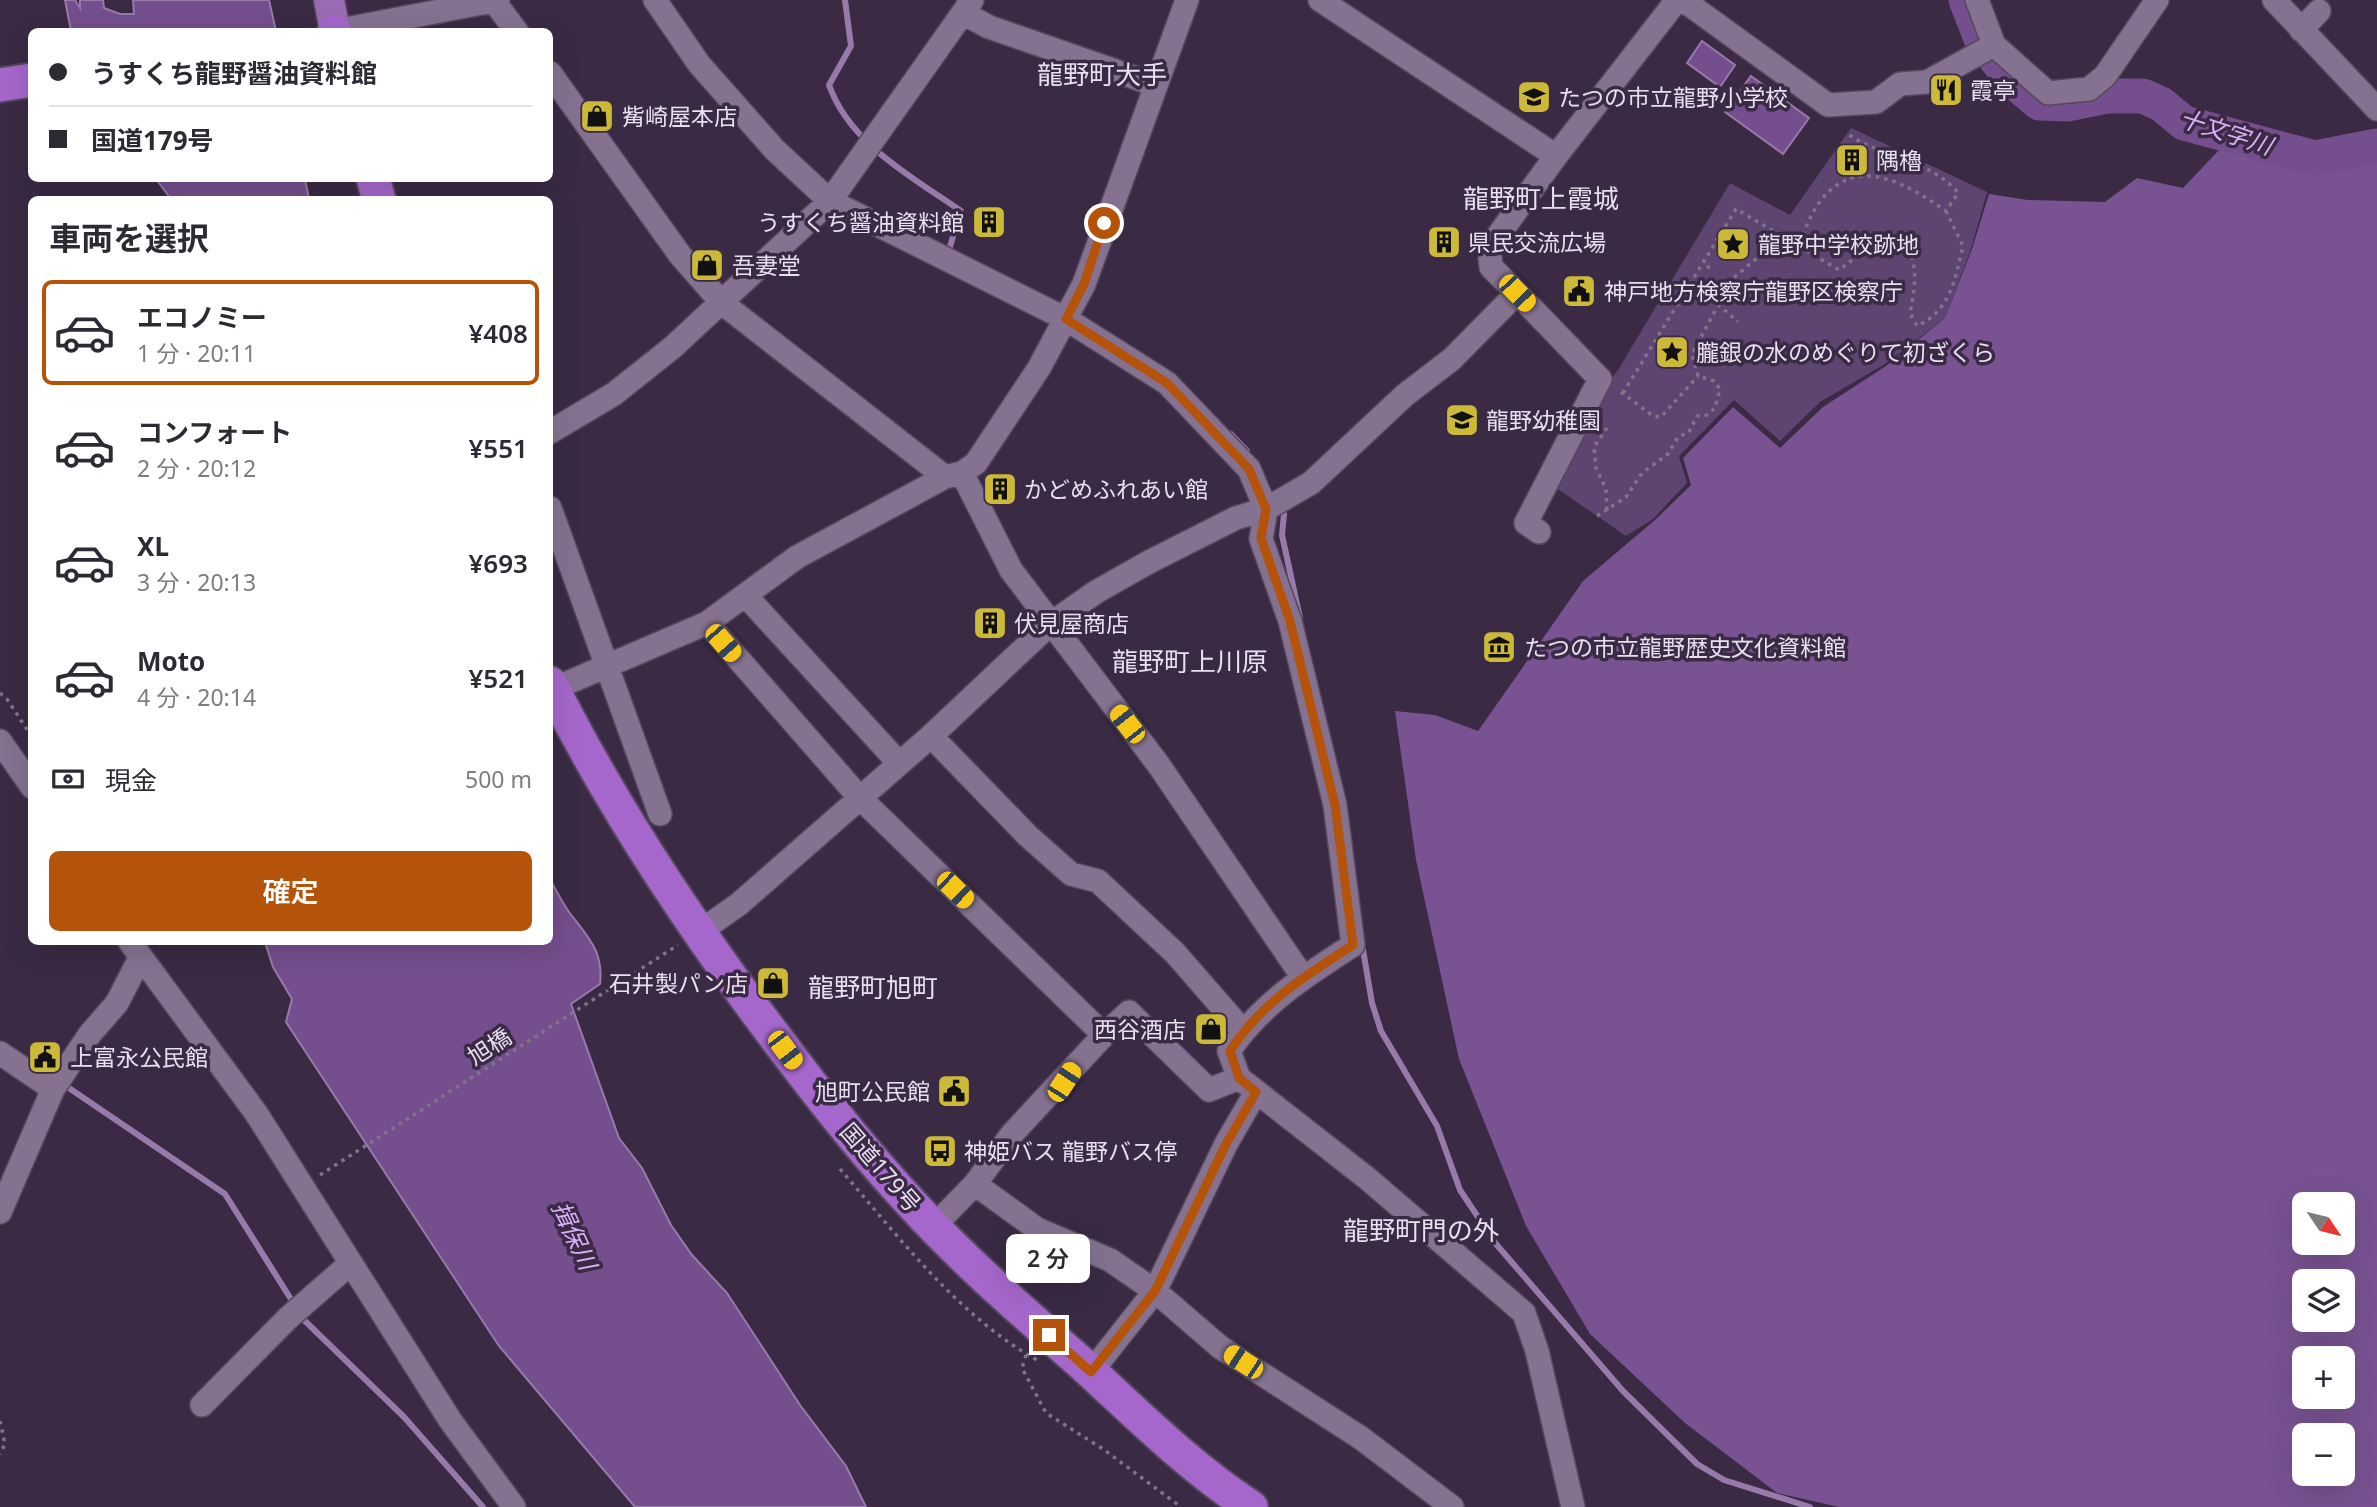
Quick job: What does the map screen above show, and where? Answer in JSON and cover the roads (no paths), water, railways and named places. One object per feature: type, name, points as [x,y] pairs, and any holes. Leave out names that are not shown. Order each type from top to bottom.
[{"type":"highway","points":[[0,85],[28,81]]},
{"type":"highway","name":"国道179号","points":[[553,690],[690,937],[879,1168],[967,1260],[1216,1485],[1251,1507]]},
{"type":"main road","points":[[329,0],[334,28]]},
{"type":"street","points":[[655,0],[698,64],[775,150],[830,201],[1069,314],[1167,383],[1249,469],[1266,509],[1261,538],[1290,621],[1335,805],[1353,945],[1302,976],[1265,1006],[1230,1051],[1247,1085],[1368,1179],[1524,1313],[1537,1351],[1573,1507]]},
{"type":"street","points":[[553,685],[706,623],[797,556],[976,463],[1039,368],[1084,284],[1187,0]]},
{"type":"street","points":[[1320,0],[1556,156]]},
{"type":"street","points":[[1539,532],[1526,523],[1600,379],[1491,267],[1489,248],[1556,156],[1677,0]]},
{"type":"street","points":[[1683,0],[1828,105],[1876,102],[1900,84],[1927,82],[1986,50]]},
{"type":"street","points":[[1977,0],[1986,50],[2048,93],[2089,89],[2105,76],[2157,0]]},
{"type":"street","points":[[2274,0],[2377,109]]},
{"type":"street","points":[[350,28],[495,1],[514,28]]},
{"type":"street","points":[[553,430],[614,394],[674,347],[830,201],[968,4],[989,27],[1156,85]]},
{"type":"street","points":[[2301,30],[2319,11]]},
{"type":"street","points":[[553,78],[680,255],[722,303],[954,475],[1010,570],[1049,625],[1158,764],[1302,976]]},
{"type":"street","points":[[690,937],[739,904],[931,737],[1049,625],[1096,592],[1149,562],[1236,518],[1266,509],[1311,483],[1405,395],[1452,359],[1517,293]]},
{"type":"street","points":[[553,516],[660,814]]},
{"type":"street","points":[[746,596],[899,763]]},
{"type":"street","points":[[706,623],[859,797],[1104,1035]]},
{"type":"street","points":[[931,737],[1028,836],[1071,874],[1098,881],[1175,953],[1243,1031]]},
{"type":"street","points":[[0,741],[28,781]]},
{"type":"street","points":[[0,1212],[59,1081],[90,1034],[117,1003],[135,950]]},
{"type":"street","points":[[135,950],[256,1113],[450,1420],[514,1507]]},
{"type":"street","points":[[934,1227],[975,1184],[1012,1134],[1104,1035],[1129,1012],[1209,1090],[1247,1085]]},
{"type":"street","points":[[0,1053],[59,1081]]},
{"type":"street","points":[[1091,1372],[1155,1291],[1226,1144],[1247,1085]]},
{"type":"street","points":[[975,1184],[1037,1229],[1110,1260],[1155,1291],[1220,1347],[1361,1438],[1452,1507]]},
{"type":"street","points":[[202,1405],[296,1311],[351,1263]]},
{"type":"water","points":[[65,0],[75,0],[80,8],[80,0],[103,0],[104,8],[120,14],[134,14],[133,0],[269,0],[275,28],[70,28]]},
{"type":"water","points":[[1702,41],[1735,65],[1720,87],[1687,63]]},
{"type":"water","points":[[1751,76],[1809,118],[1783,154],[1725,112]]},
{"type":"water","points":[[158,182],[306,182],[308,196],[169,196]]},
{"type":"water","name":"揖保川","points":[[553,884],[597,953],[601,972],[600,984],[571,1004],[619,1138],[642,1168],[671,1225],[692,1255],[727,1293],[800,1405],[846,1466],[866,1507],[635,1507],[499,1346],[286,1022],[292,999],[273,967],[266,945],[553,945]]},
{"type":"waterway","points":[[845,0],[851,46],[829,85],[839,106],[867,142],[903,172],[961,211],[948,253]]},
{"type":"waterway","name":"十文字川","points":[[1966,0],[1982,41],[2013,81],[2039,103],[2067,104],[2107,96],[2143,96],[2161,104],[2184,123],[2315,158],[2377,146]]},
{"type":"waterway","points":[[1231,434],[1247,451]]},
{"type":"waterway","points":[[1279,506],[1284,514],[1282,535],[1300,618]]},
{"type":"waterway","points":[[1362,944],[1372,1003],[1381,1031],[1437,1126],[1460,1190],[1496,1244],[1623,1391],[1697,1464],[1724,1480],[1810,1507]]},
{"type":"waterway","points":[[63,1084],[225,1194],[304,1320],[404,1417],[483,1507]]},
{"type":"place","name":"霞亭","points":[[1946,90]]},
{"type":"place","name":"たつの市立龍野小学校","points":[[1534,97]]},
{"type":"place","name":"觜崎屋本店","points":[[597,116]]},
{"type":"place","name":"隅櫓","points":[[1852,160]]},
{"type":"place","name":"うすくち醤油資料館","points":[[989,222]]},
{"type":"place","name":"県民交流広場","points":[[1444,242]]},
{"type":"place","name":"龍野中学校跡地","points":[[1733,244]]},
{"type":"place","name":"吾妻堂","points":[[707,265]]},
{"type":"place","name":"神戸地方検察庁龍野区検察庁","points":[[1579,291]]},
{"type":"place","name":"朧銀の水のめぐりて初ざくら","points":[[1672,352]]},
{"type":"place","name":"龍野幼稚園","points":[[1462,420]]},
{"type":"place","name":"かどめふれあい館","points":[[1000,489]]},
{"type":"place","name":"伏見屋商店","points":[[990,623]]},
{"type":"place","name":"たつの市立龍野歴史文化資料館","points":[[1499,647]]},
{"type":"place","name":"石井製パン店","points":[[773,983]]},
{"type":"place","name":"西谷酒店","points":[[1211,1029]]},
{"type":"place","name":"上富永公民館","points":[[45,1057]]},
{"type":"place","name":"旭町公民館","points":[[954,1091]]},
{"type":"place","name":"神姫バス 龍野バス停","points":[[940,1151]]},
{"type":"district","name":"龍野町大手","points":[[1102,74]]},
{"type":"district","name":"龍野町上霞城","points":[[1541,198]]},
{"type":"district","name":"龍野町上川原","points":[[1190,661]]},
{"type":"district","name":"龍野町旭町","points":[[873,987]]},
{"type":"district","name":"龍野町門の外","points":[[1421,1230]]}]
